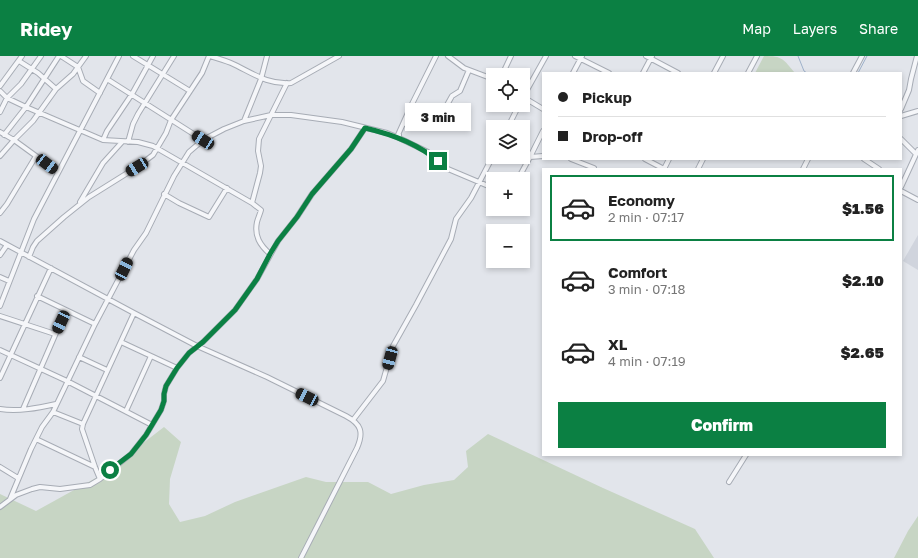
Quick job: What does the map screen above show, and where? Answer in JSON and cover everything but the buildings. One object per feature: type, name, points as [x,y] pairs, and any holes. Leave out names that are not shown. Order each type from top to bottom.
[{"type":"street","points":[[0,86],[22,56]]},
{"type":"street","points":[[0,112],[7,98],[21,84],[41,56]]},
{"type":"street","points":[[58,172],[2,133],[26,107],[60,56],[78,67],[83,81],[100,93]]},
{"type":"street","points":[[0,156],[40,113],[56,89],[73,74],[86,56]]},
{"type":"street","points":[[0,306],[34,219],[118,56]]},
{"type":"street","points":[[133,56],[190,91]]},
{"type":"street","points":[[103,140],[132,94],[153,56]]},
{"type":"street","points":[[128,142],[133,124],[174,56]]},
{"type":"street","points":[[29,256],[33,247],[41,236],[77,206],[106,185],[148,159],[156,149],[172,120],[202,73],[209,56],[229,62],[261,79],[272,82],[291,83],[338,56]]},
{"type":"street","points":[[244,121],[261,79],[267,56]]},
{"type":"street","points":[[398,137],[420,85],[436,56]]},
{"type":"street","points":[[448,56],[456,63],[469,70],[486,76]]},
{"type":"street","points":[[505,68],[511,56]]},
{"type":"street","points":[[530,84],[546,56]]},
{"type":"street","points":[[575,56],[581,57],[607,72]]},
{"type":"street","points":[[646,56],[651,57],[676,72]]},
{"type":"street","points":[[715,72],[723,56]]},
{"type":"street","points":[[749,72],[757,56]]},
{"type":"street","points":[[854,72],[862,56]]},
{"type":"street","points":[[902,107],[909,90],[917,56]]},
{"type":"street","points":[[574,72],[581,57]]},
{"type":"street","points":[[644,72],[651,57]]},
{"type":"street","points":[[19,61],[45,78],[56,89]]},
{"type":"street","points":[[398,137],[412,112],[437,123],[452,96],[460,91],[469,70]]},
{"type":"street","points":[[537,71],[542,74]]},
{"type":"street","points":[[107,79],[203,140]]},
{"type":"street","points":[[252,203],[261,166],[258,151],[259,139],[287,83]]},
{"type":"street","points":[[0,91],[7,98],[80,132],[103,140],[146,144],[182,162],[252,203],[261,210],[256,230],[257,235],[263,248],[270,254]]},
{"type":"street","points":[[530,101],[542,108]]},
{"type":"street","points":[[902,116],[918,111]]},
{"type":"street","points":[[10,499],[36,439],[53,412],[94,324],[134,250],[146,233],[164,194],[182,162],[189,152],[203,140],[244,121],[271,115],[291,115],[342,122],[398,137],[428,152],[448,169],[486,185]]},
{"type":"street","points":[[0,507],[10,499],[32,489],[40,487],[60,489],[80,487],[90,484],[100,479],[131,454],[161,410],[166,386],[177,368],[189,353],[203,342],[235,310],[257,279],[270,254],[312,194],[351,149],[365,128]]},
{"type":"street","points":[[530,157],[542,133]]},
{"type":"street","points":[[902,140],[917,152],[902,185]]},
{"type":"street","points":[[77,206],[103,163],[122,142]]},
{"type":"street","points":[[0,213],[36,156]]},
{"type":"street","points":[[530,157],[542,156]]},
{"type":"street","points":[[574,160],[594,168]]},
{"type":"street","points":[[647,160],[662,168]]},
{"type":"street","points":[[866,160],[878,168]]},
{"type":"street","points":[[353,420],[383,381],[393,346],[451,239],[456,219],[471,198],[489,164]]},
{"type":"street","points":[[164,194],[209,217],[226,188]]},
{"type":"street","points":[[902,192],[918,200]]},
{"type":"street","points":[[0,241],[197,346],[267,377],[353,420],[360,430],[361,435],[359,443],[301,558]]},
{"type":"street","points":[[0,256],[8,245]]},
{"type":"street","points":[[0,378],[51,268]]},
{"type":"street","points":[[0,277],[10,281]]},
{"type":"street","points":[[37,296],[94,324]]},
{"type":"street","points":[[23,409],[66,310]]},
{"type":"street","points":[[100,479],[82,429],[83,424],[134,313]]},
{"type":"street","points":[[0,316],[55,334]]},
{"type":"street","points":[[121,342],[177,368]]},
{"type":"street","points":[[0,350],[41,368],[152,425]]},
{"type":"street","points":[[126,411],[151,356]]},
{"type":"street","points":[[79,357],[107,370]]},
{"type":"street","points":[[0,409],[42,408],[56,404]]},
{"type":"street","points":[[53,412],[83,424]]},
{"type":"street","points":[[36,439],[95,467]]},
{"type":"street","points":[[729,482],[745,456]]},
{"type":"street","points":[[0,467],[18,478]]},
{"type":"shaded area","points":[[918,235],[918,270],[903,261]]},
{"type":"green space","points":[[764,56],[782,59],[794,72],[756,72]]},
{"type":"green space","points":[[164,427],[181,442],[170,479],[169,504],[180,522],[205,516],[235,502],[306,477],[326,482],[368,482],[391,494],[424,485],[454,480],[468,467],[466,451],[488,434],[695,529],[714,558],[0,558],[0,494],[36,511],[103,474]]},
{"type":"green space","points":[[918,516],[918,558],[894,558],[908,531]]},
{"type":"waterway","points":[[798,56],[806,72]]},
{"type":"waterway","points":[[859,72],[867,56]]},
{"type":"route","points":[[110,470],[131,454],[146,435],[161,410],[166,386],[177,368],[189,353],[203,342],[235,310],[257,279],[278,241],[297,217],[312,194],[351,149],[365,128],[398,137],[428,152],[438,161]]}]
